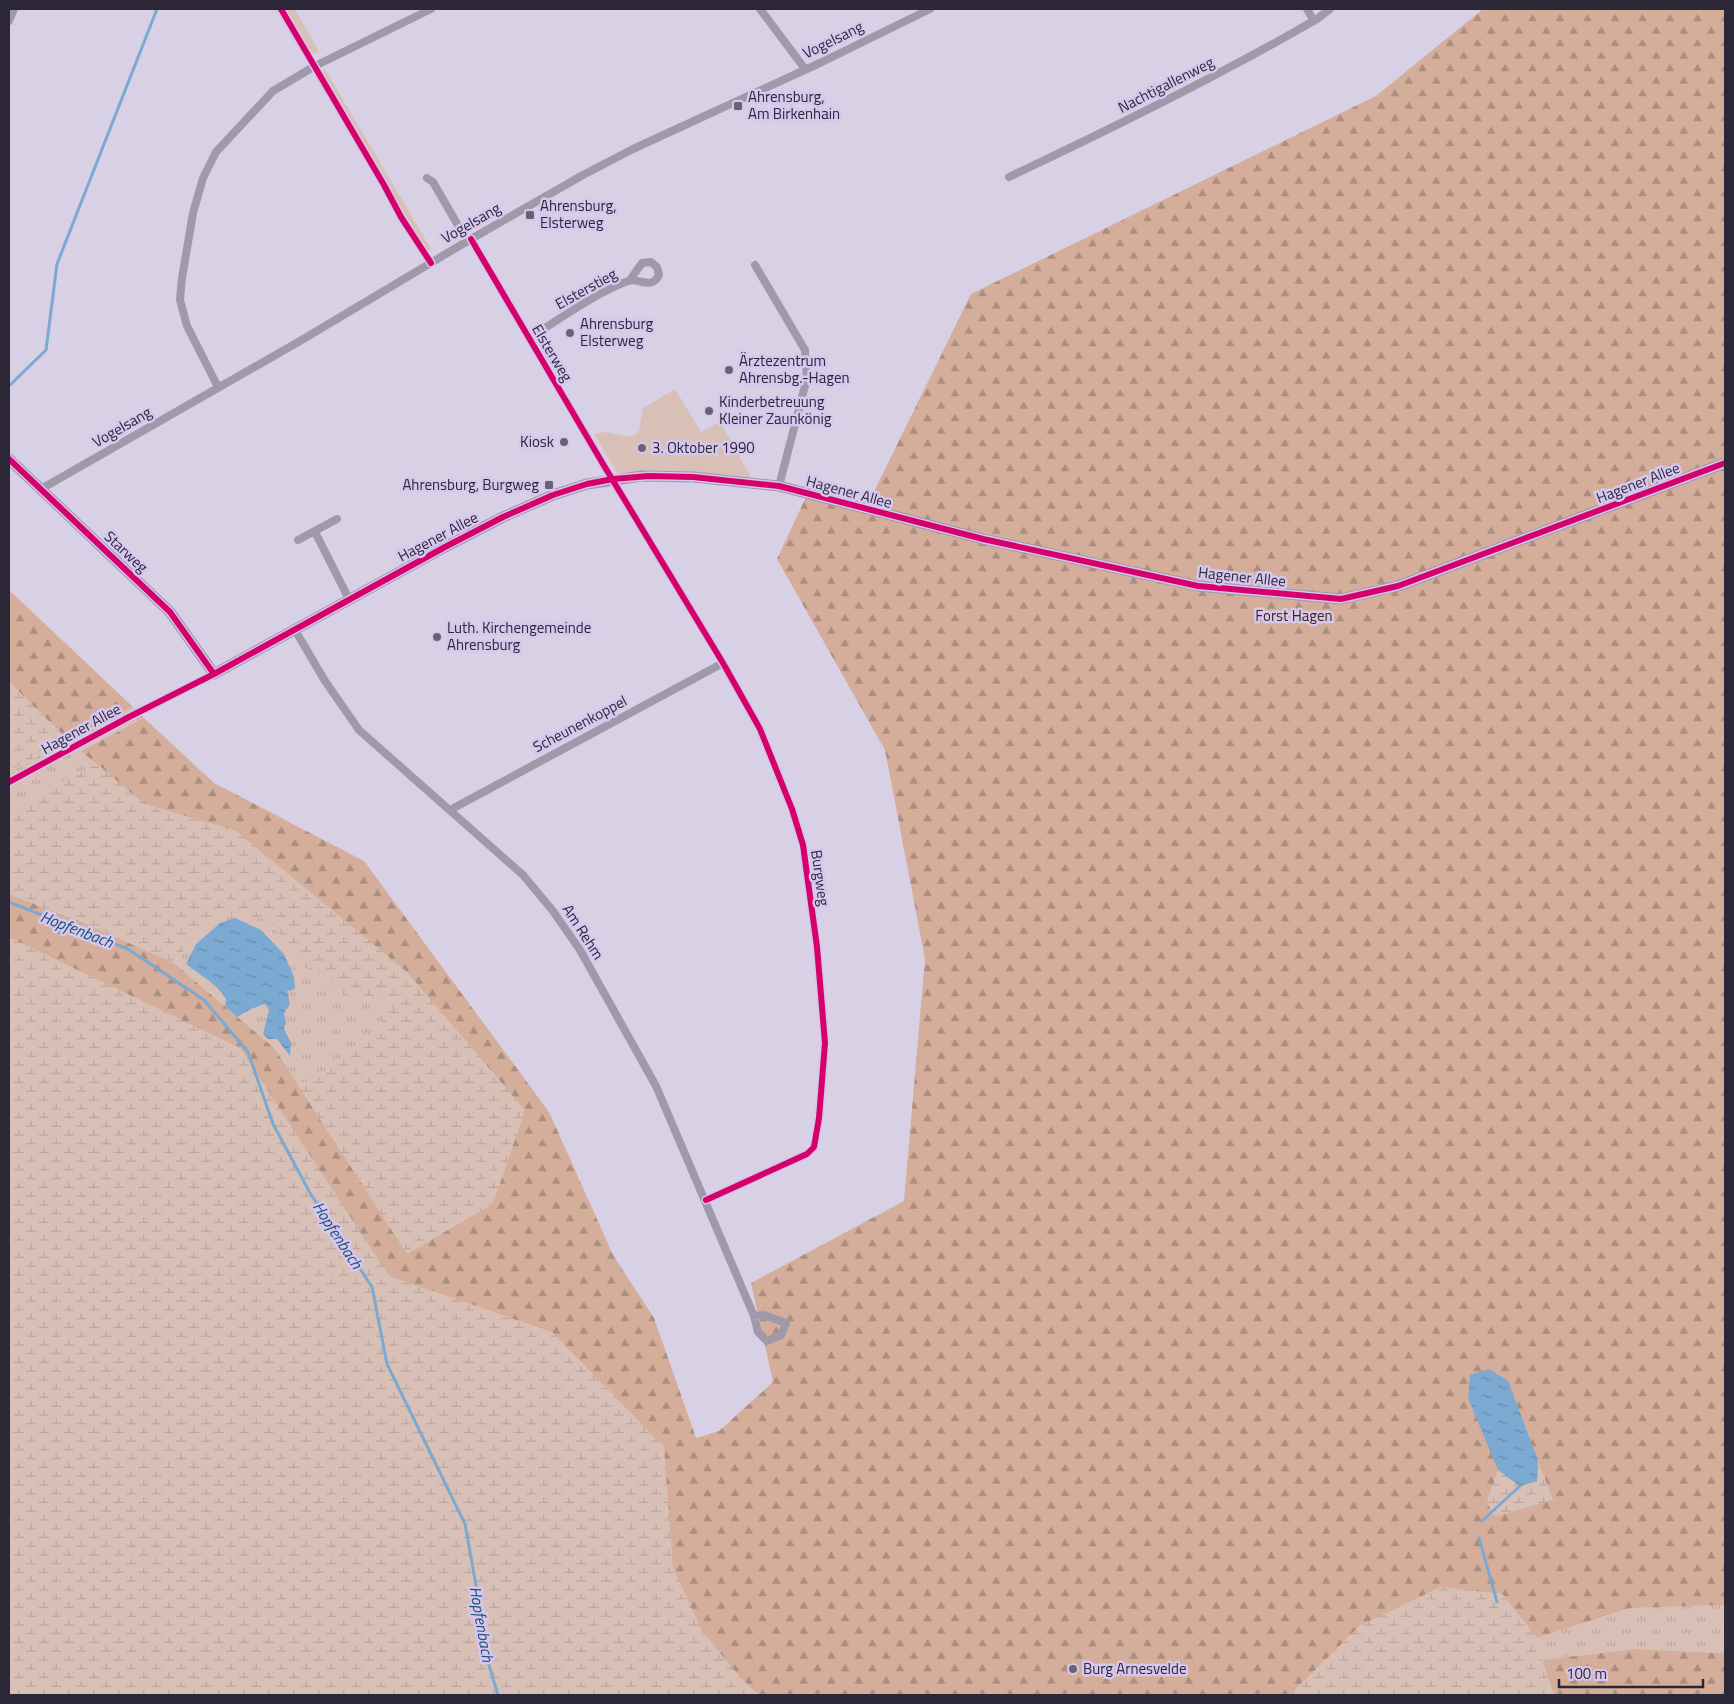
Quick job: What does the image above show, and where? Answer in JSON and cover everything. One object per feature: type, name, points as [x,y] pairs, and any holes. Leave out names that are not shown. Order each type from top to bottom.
[{"type":"street","points":[[9,21],[14,9]]},
{"type":"street","points":[[218,387],[187,326],[180,300],[193,213],[203,178],[216,152],[273,90],[316,66],[431,9]]},
{"type":"street","points":[[760,9],[805,69]]},
{"type":"street","name":"Vogelsang","points":[[41,489],[300,341],[469,240],[583,175],[633,149],[930,9]]},
{"type":"street","points":[[1307,9],[1314,21]]},
{"type":"street","name":"Nachtigallenweg","points":[[1009,177],[1087,141],[1205,80],[1314,21],[1330,9]]},
{"type":"street","name":"Elsterweg","points":[[428,178],[433,182],[529,338],[612,479]]},
{"type":"street","points":[[755,265],[805,350],[807,378],[779,486]]},
{"type":"street","name":"Elsterstieg","points":[[529,338],[602,294],[630,280]]},
{"type":"street","name":"Starweg","points":[[9,459],[170,612],[214,674]]},
{"type":"street","name":"Hagener Allee","points":[[9,782],[127,718],[214,674],[445,547],[512,513],[553,495],[587,484],[612,479],[649,476],[692,477],[779,486],[983,539],[1198,586],[1342,599],[1398,586],[1725,463]]},
{"type":"street","name":"Burgweg","points":[[612,479],[723,663],[760,729],[792,809],[802,845],[817,948],[825,1043],[819,1118],[814,1147],[807,1154],[706,1200]]},
{"type":"street","points":[[298,540],[338,519]]},
{"type":"street","points":[[314,532],[349,599]]},
{"type":"street","name":"Am Rehm","points":[[295,630],[359,730],[523,875],[553,911],[580,950],[656,1086],[754,1316]]},
{"type":"street","name":"Scheunenkoppel","points":[[450,810],[723,663]]},
{"type":"green space","points":[[275,9],[295,9],[319,51],[305,58]]},
{"type":"green space","name":"Forst Hagen","points":[[1483,9],[1725,9],[1725,1605],[1630,1608],[1537,1638],[1502,1594],[1361,1625],[1290,1695],[9,1695],[9,894],[82,922],[174,963],[275,1049],[407,1253],[524,1110],[236,831],[144,804],[81,751],[144,718],[214,783],[364,861],[549,1112],[613,1255],[654,1318],[696,1438],[719,1431],[773,1382],[751,1283],[904,1201],[925,959],[885,750],[777,559],[806,497],[864,512],[971,294],[1376,96]]},
{"type":"green space","points":[[325,69],[431,249],[421,255],[314,75]]},
{"type":"green space","points":[[675,389],[701,432],[720,422],[752,479],[641,472],[617,473],[594,434],[606,432],[631,437],[639,431],[643,408]]},
{"type":"green space","points":[[9,590],[133,707],[68,740],[9,682]]},
{"type":"green space","points":[[9,682],[68,740],[9,771]]},
{"type":"green space","points":[[133,707],[144,718],[82,750],[97,764],[9,810],[9,771]]},
{"type":"green space","points":[[97,764],[144,804],[236,831],[406,971],[525,1110],[493,1204],[407,1254],[298,1085],[319,1077],[368,1036],[396,1004],[389,995],[347,998],[326,978],[302,966],[268,919],[229,914],[206,923],[174,963],[82,922],[9,894],[9,810]]},
{"type":"green space","points":[[228,914],[268,919],[302,966],[326,978],[347,998],[389,995],[396,1004],[368,1036],[319,1077],[298,1085],[275,1049],[237,1017],[265,1004],[269,1010],[277,1039],[290,1055],[291,1043],[283,1029],[286,1022],[284,1013],[287,991],[284,954],[261,930],[220,923],[196,944],[187,964],[218,988],[226,999],[225,1006],[174,963],[206,923]]},
{"type":"green space","points":[[9,937],[240,1048],[389,1276],[552,1332],[664,1447],[673,1568],[702,1631],[740,1677],[759,1695],[9,1695]]},
{"type":"green space","points":[[1538,1460],[1553,1500],[1493,1517],[1487,1501],[1498,1470],[1520,1486],[1537,1481]]},
{"type":"green space","points":[[1441,1587],[1502,1594],[1537,1638],[1554,1695],[1290,1695],[1361,1625]]},
{"type":"green space","points":[[1725,1605],[1725,1651],[1721,1653],[1635,1649],[1542,1660],[1537,1638],[1630,1608]]},
{"type":"green space","points":[[1635,1649],[1721,1653],[1725,1651],[1725,1695],[1554,1695],[1542,1660]]},
{"type":"water","points":[[235,918],[261,930],[284,954],[294,977],[295,989],[287,991],[290,1004],[284,1013],[286,1022],[284,1029],[291,1043],[290,1056],[277,1039],[268,1039],[263,1034],[269,1010],[265,1004],[237,1017],[225,1006],[226,999],[218,988],[186,964],[196,944],[220,923]]},
{"type":"water","points":[[1489,1369],[1508,1381],[1538,1460],[1537,1481],[1520,1486],[1498,1470],[1468,1398],[1470,1375]]},
{"type":"waterway","points":[[9,386],[46,350],[57,264],[157,9]]},
{"type":"waterway","name":"Hopfenbach","points":[[9,902],[128,949],[204,1000],[248,1052],[273,1124],[310,1193],[372,1287],[387,1364],[465,1524],[488,1662],[498,1695]]},
{"type":"waterway","points":[[1482,1521],[1520,1486]]},
{"type":"waterway","points":[[1479,1538],[1497,1602]]},
{"type":"cycle path","points":[[281,9],[401,217],[431,263]]},
{"type":"cycle path","points":[[471,239],[723,663],[760,729],[792,809],[803,845],[817,947],[825,1043],[819,1118],[814,1147],[807,1154],[706,1200]]},
{"type":"cycle path","points":[[9,459],[170,612],[214,674]]},
{"type":"cycle path","points":[[9,782],[127,718],[214,674],[503,517],[553,495],[587,484],[613,479],[649,476],[693,477],[779,486],[983,539],[1198,586],[1341,599],[1398,586],[1725,463]]},
{"type":"place","name":"Ahrensburg, Am Birkenhain","points":[[738,106]]},
{"type":"place","name":"Ahrensburg, Elsterweg","points":[[530,215]]},
{"type":"place","name":"Ahrensburg Elsterweg","points":[[570,333]]},
{"type":"place","name":"Ärztezentrum Ahrensbg.-Hagen","points":[[729,370]]},
{"type":"place","name":"Kinderbetreuung Kleiner Zaunkönig","points":[[709,411]]},
{"type":"place","name":"Kiosk","points":[[564,442]]},
{"type":"place","name":"3. Oktober 1990","points":[[642,448]]},
{"type":"place","name":"Ahrensburg, Burgweg","points":[[549,485]]},
{"type":"place","name":"Luth. Kirchengemeinde Ahrensburg","points":[[437,637]]},
{"type":"place","name":"Burg Arnesvelde","points":[[1073,1669]]}]
